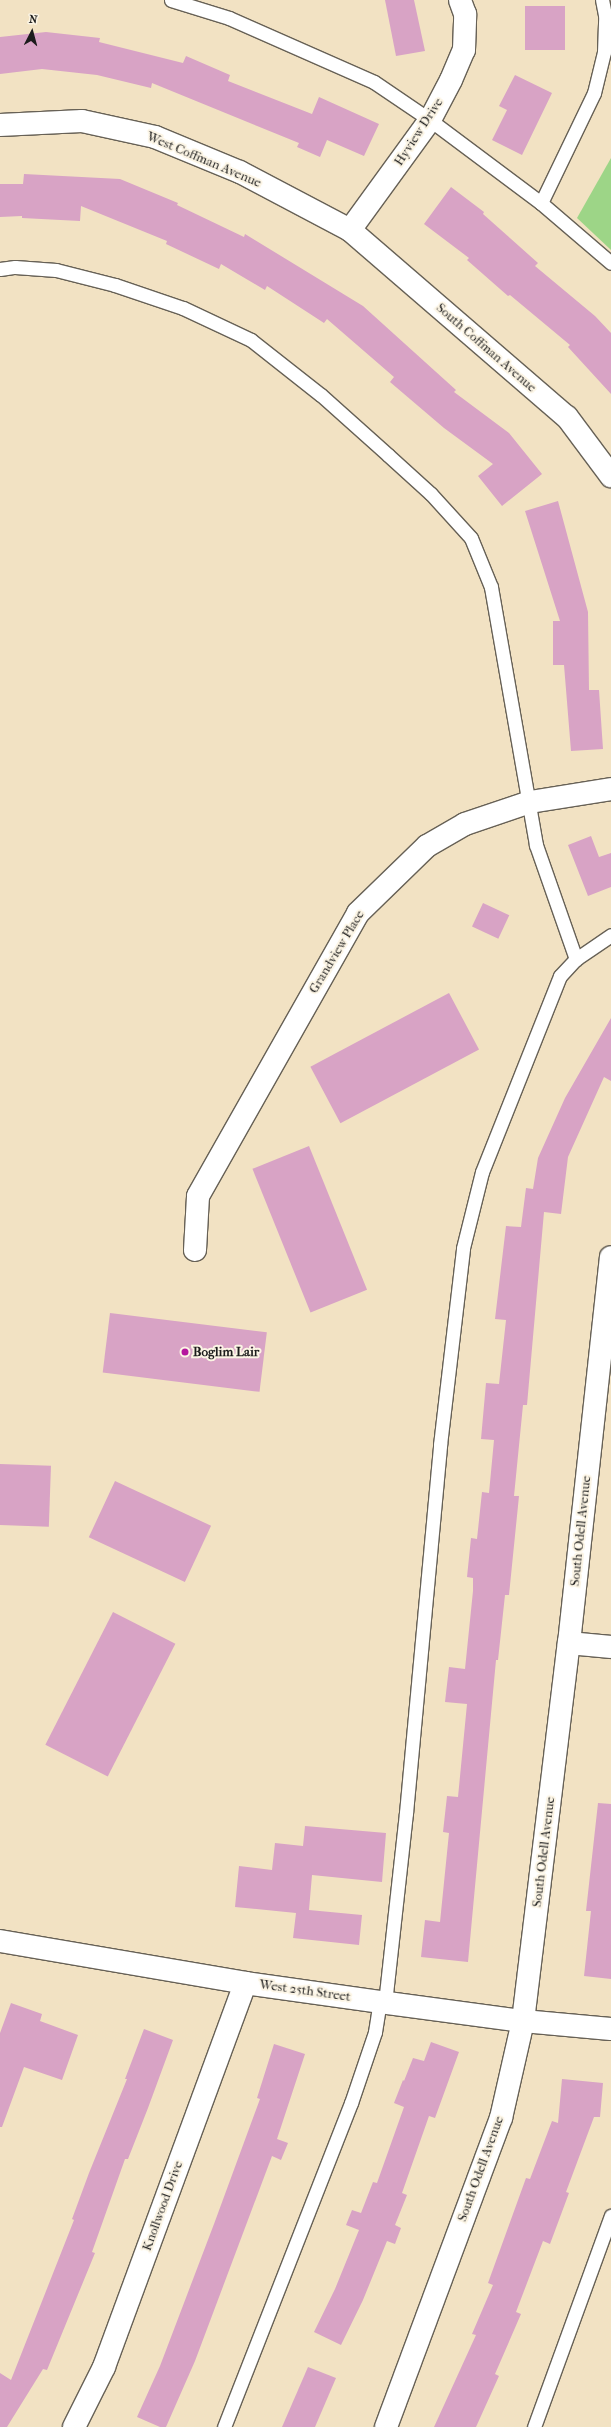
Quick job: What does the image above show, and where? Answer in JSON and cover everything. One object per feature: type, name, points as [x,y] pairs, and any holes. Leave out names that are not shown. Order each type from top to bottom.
[{"type":"street","name":"Hyview Drive","points":[[350,230],[430,120],[464,50],[465,14],[460,0]]},
{"type":"street","name":"West Coffman Avenue","points":[[0,125],[82,120],[155,137],[240,172],[350,230]]},
{"type":"street","name":"South Coffman Avenue","points":[[350,230],[567,418],[611,476]]},
{"type":"street","name":"Grandview Place","points":[[195,1250],[198,1196],[358,913],[427,846],[465,824],[530,802],[611,789]]},
{"type":"street","name":"South Odell Avenue","points":[[386,2427],[501,2118],[523,2021],[569,1643],[611,1257]]},
{"type":"street","points":[[569,1643],[611,1647]]},
{"type":"street","name":"West 25th Street","points":[[0,1941],[245,1983],[383,2003],[523,2021],[611,2029]]},
{"type":"street","name":"Knollwood Drive","points":[[74,2427],[104,2367],[245,1983]]},
{"type":"lane","points":[[170,0],[229,18],[374,82],[430,120],[541,203],[611,263]]},
{"type":"lane","points":[[541,203],[594,93],[604,52],[605,15],[602,0]]},
{"type":"lane","points":[[0,269],[15,267],[56,270],[115,285],[183,308],[251,340],[321,396],[431,494],[471,538],[491,587],[512,716],[530,802],[536,845],[576,959]]},
{"type":"lane","points":[[224,2427],[352,2103],[383,2003],[406,1813],[440,1445],[463,1248],[482,1172],[560,976],[576,959],[611,934]]},
{"type":"lane","points":[[534,2427],[611,2216]]},
{"type":"green space","points":[[611,158],[611,250],[577,218]]},
{"type":"building","points":[[385,0],[414,0],[425,51],[396,56]]},
{"type":"building","points":[[525,6],[565,6],[565,50],[525,50]]},
{"type":"building","points":[[46,32],[100,38],[99,42],[183,63],[186,56],[230,75],[228,81],[312,114],[319,97],[379,124],[364,156],[327,140],[320,157],[297,147],[299,143],[152,83],[151,88],[97,75],[42,69],[0,74],[0,37]]},
{"type":"building","points":[[515,75],[552,93],[522,155],[492,140],[507,110],[499,106]]},
{"type":"building","points":[[24,174],[120,179],[178,203],[177,205],[244,237],[245,234],[363,306],[456,390],[454,392],[509,433],[542,474],[502,506],[478,476],[493,464],[444,428],[390,382],[394,377],[327,319],[324,323],[267,286],[265,290],[221,264],[219,269],[166,244],[167,241],[81,206],[80,221],[22,218],[22,216],[0,217],[0,184],[23,184]]},
{"type":"building","points":[[451,187],[484,212],[483,214],[538,263],[535,266],[595,316],[611,333],[611,394],[568,347],[570,345],[510,295],[508,296],[467,260],[469,258],[424,224]]},
{"type":"building","points":[[558,501],[588,612],[589,690],[599,690],[603,749],[571,751],[564,665],[553,665],[553,621],[560,621],[525,511]]},
{"type":"building","points":[[591,836],[599,857],[611,853],[611,887],[588,896],[568,845]]},
{"type":"building","points":[[483,903],[509,915],[498,939],[472,927]]},
{"type":"building","points":[[449,993],[479,1050],[340,1123],[310,1067]]},
{"type":"building","points":[[611,1018],[611,1081],[604,1077],[568,1157],[561,1214],[544,1212],[527,1405],[523,1405],[514,1496],[519,1496],[509,1595],[505,1595],[498,1660],[496,1660],[468,1962],[421,1957],[425,1920],[440,1922],[449,1833],[443,1832],[447,1796],[458,1797],[467,1704],[445,1702],[449,1667],[465,1669],[473,1591],[473,1578],[467,1577],[471,1538],[477,1539],[482,1492],[489,1493],[494,1440],[481,1439],[486,1383],[499,1384],[506,1320],[495,1319],[506,1226],[521,1227],[526,1188],[533,1189],[538,1158],[565,1098]]},
{"type":"building","points":[[309,1146],[367,1290],[311,1313],[252,1169]]},
{"type":"building","name":"Boglim Lair","points":[[110,1313],[267,1332],[260,1392],[103,1373]]},
{"type":"building","points":[[0,1464],[51,1466],[49,1527],[0,1525]]},
{"type":"building","points":[[115,1481],[211,1526],[185,1582],[89,1537]]},
{"type":"building","points":[[113,1612],[175,1644],[108,1777],[45,1745]]},
{"type":"building","points":[[598,1803],[611,1804],[611,1979],[584,1976],[591,1911],[586,1911]]},
{"type":"building","points":[[305,1826],[386,1833],[382,1882],[312,1875],[309,1910],[362,1915],[359,1945],[293,1938],[296,1913],[235,1907],[239,1866],[272,1870],[275,1843],[303,1846]]},
{"type":"building","points":[[11,2003],[42,2014],[40,2021],[78,2035],[62,2080],[24,2067],[2,2127],[0,2127],[0,2033]]},
{"type":"building","points":[[144,2029],[173,2040],[128,2159],[125,2159],[92,2252],[95,2253],[47,2370],[43,2369],[7,2427],[0,2427],[0,2373],[11,2380],[74,2220],[72,2219],[127,2079],[125,2079]]},
{"type":"building","points":[[431,2042],[459,2052],[435,2118],[429,2116],[402,2193],[407,2195],[395,2225],[401,2228],[395,2244],[387,2241],[363,2300],[341,2345],[314,2332],[335,2289],[359,2230],[346,2225],[352,2210],[361,2213],[373,2182],[377,2183],[404,2107],[394,2103],[403,2080],[404,2081],[413,2058],[424,2061]]},
{"type":"building","points":[[274,2044],[305,2054],[277,2139],[288,2143],[281,2160],[272,2156],[195,2361],[166,2427],[160,2427],[137,2417],[160,2366],[260,2099],[257,2098]]},
{"type":"building","points":[[562,2079],[603,2083],[600,2117],[594,2117],[566,2192],[569,2193],[550,2244],[543,2241],[516,2312],[521,2314],[495,2374],[499,2376],[476,2427],[434,2427],[476,2335],[472,2334],[493,2285],[488,2283],[526,2178],[530,2179],[552,2121],[558,2123]]},
{"type":"building","points":[[308,2367],[336,2378],[315,2427],[282,2427]]},
{"type":"place","name":"Boglim Lair","points":[[185,1352]]}]
